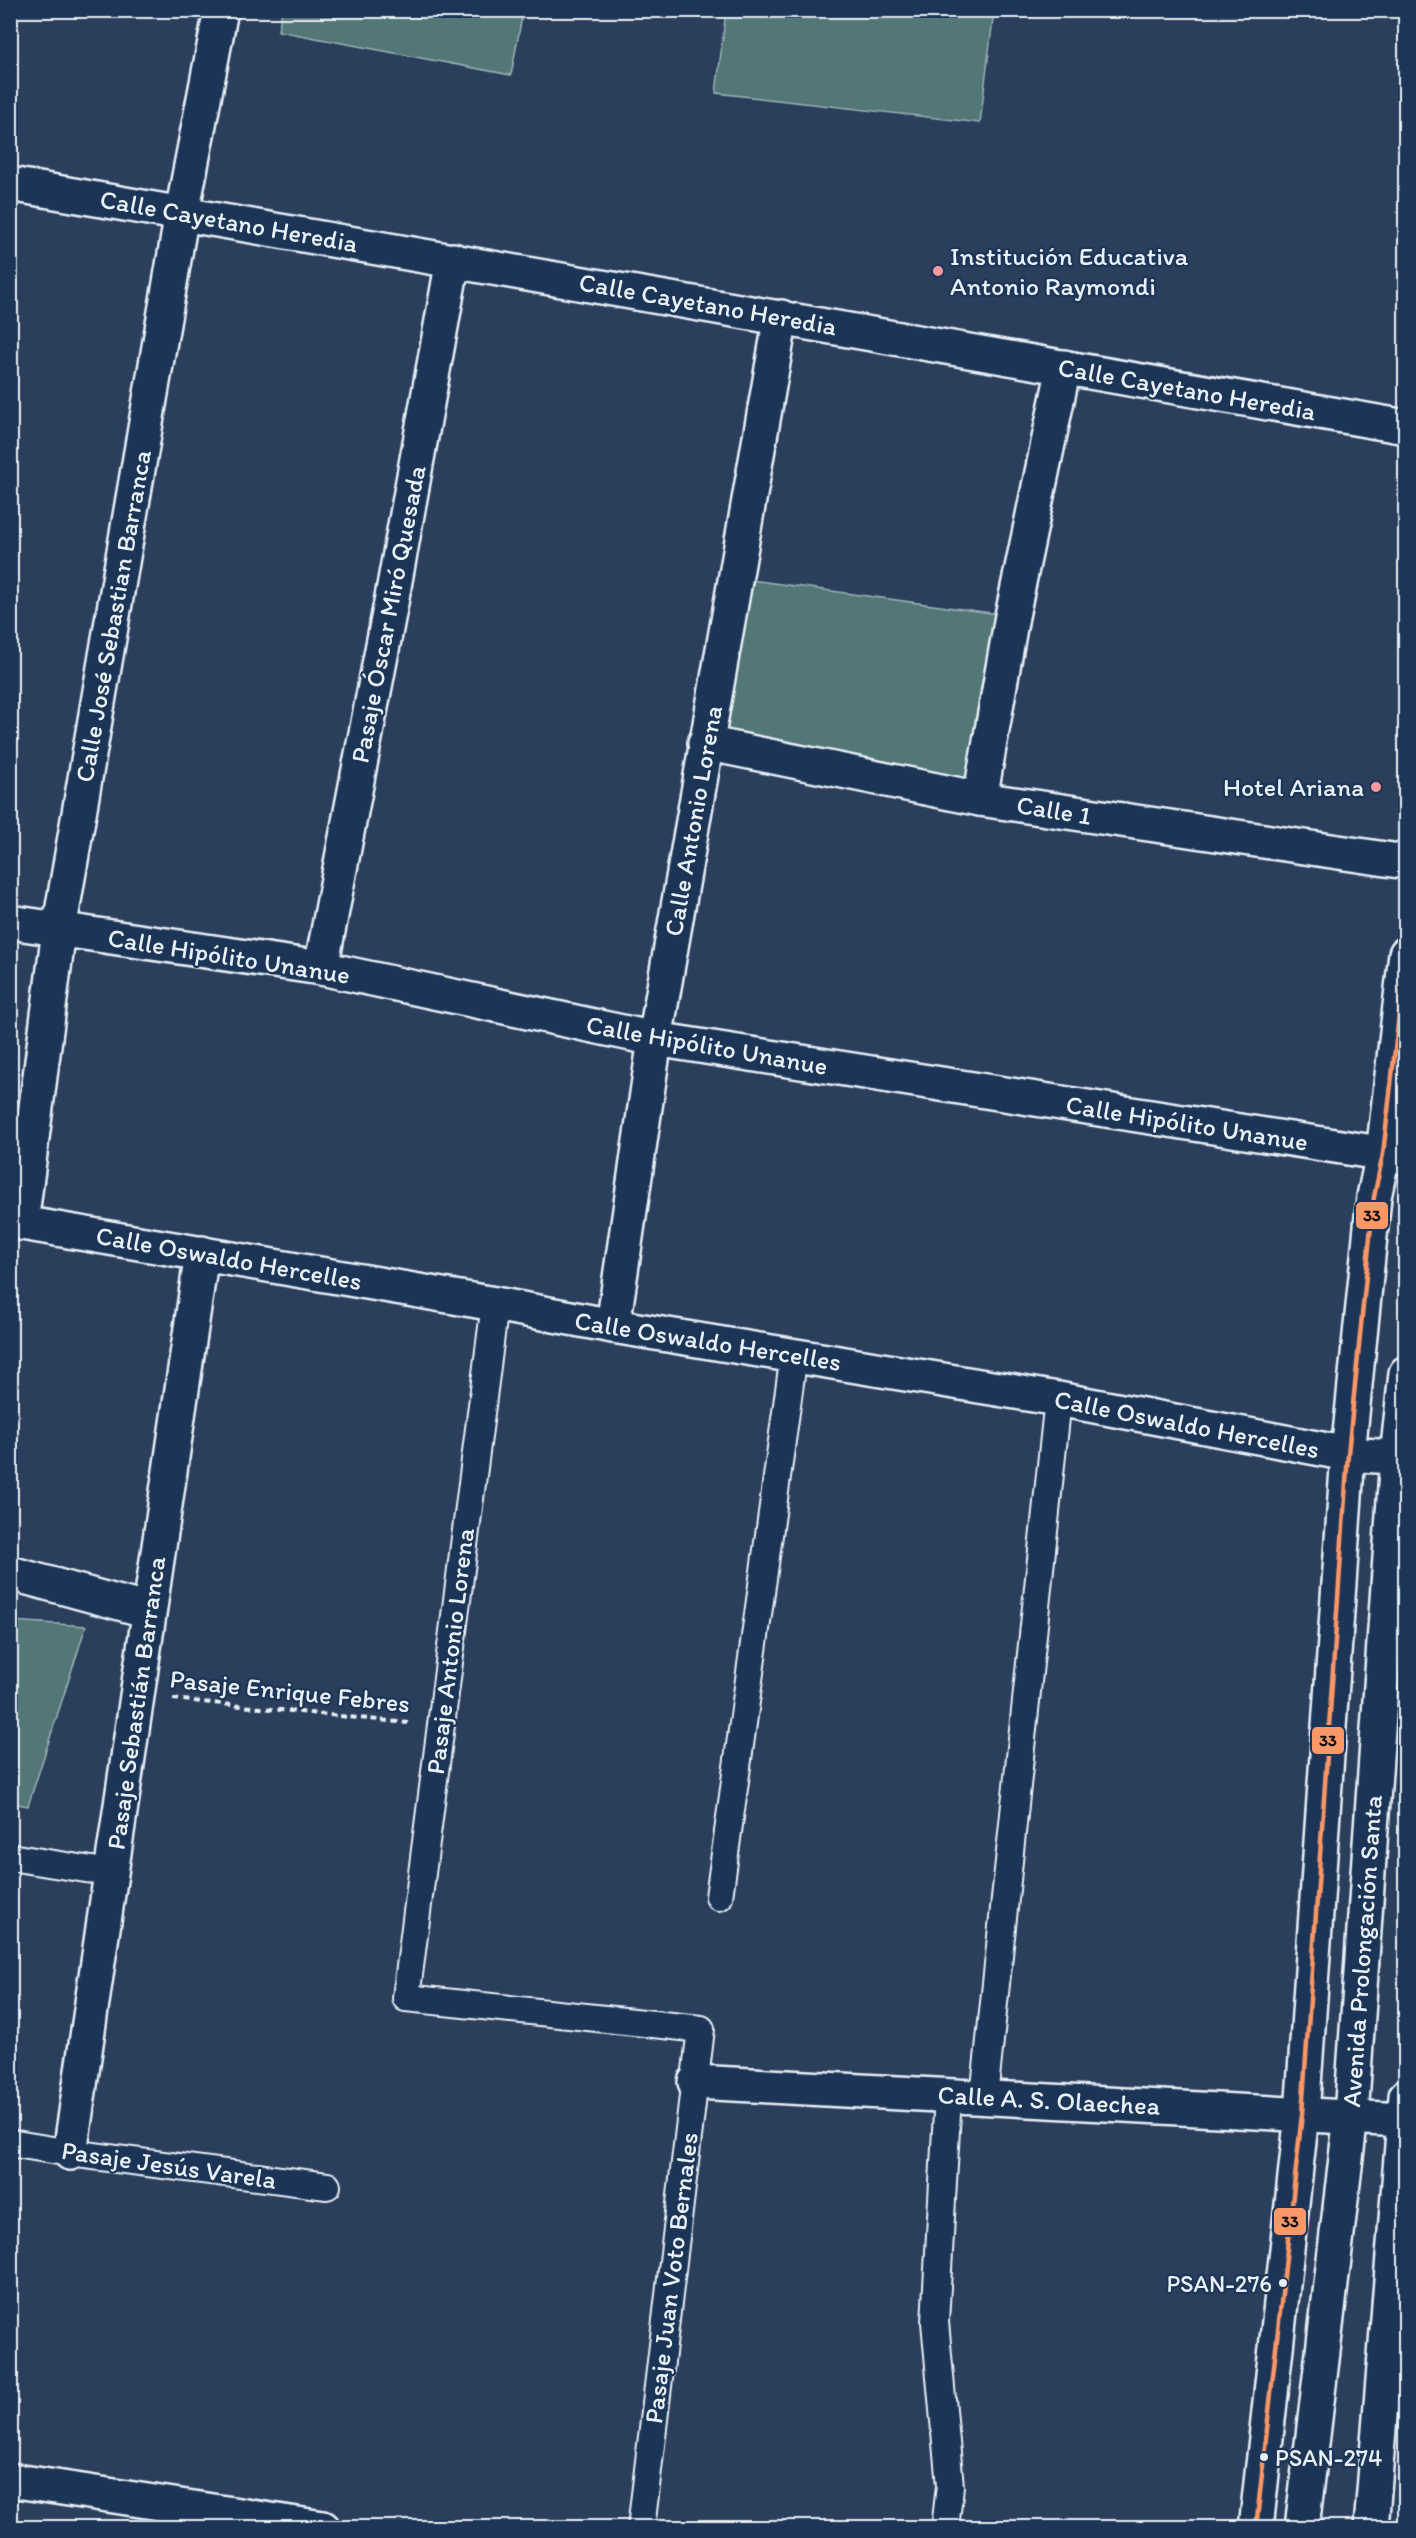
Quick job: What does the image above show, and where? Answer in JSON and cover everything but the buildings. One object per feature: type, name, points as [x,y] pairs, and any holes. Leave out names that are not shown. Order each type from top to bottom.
[{"type":"street","name":"Calle José Sebastian Barranca","points":[[16,1222],[59,930],[182,213],[221,10]]},
{"type":"street","name":"Calle Cayetano Heredia","points":[[10,184],[1406,427]]},
{"type":"street","name":"Pasaje Óscar Miró Quesada","points":[[321,968],[391,603],[453,260]]},
{"type":"street","name":"Calle Antonio Lorena","points":[[614,1326],[655,1039],[781,317]]},
{"type":"street","points":[[980,799],[1012,616],[1064,367]]},
{"type":"street","name":"Calle 1","points":[[705,743],[980,799],[1406,862]]},
{"type":"street","name":"Calle Hipólito Unanue","points":[[10,922],[321,968],[655,1039],[1394,1155]]},
{"type":"street","name":"Avenida Prolongación Santa","points":[[1256,2528],[1302,2114],[1348,1454],[1374,1197],[1394,1155],[1406,954]]},
{"type":"street","name":"Calle Oswaldo Hercelles","points":[[16,1222],[614,1326],[1058,1399],[1348,1454],[1401,1457]]},
{"type":"street","name":"Pasaje Sebastián Barranca","points":[[70,2153],[202,1253]]},
{"type":"street","name":"Pasaje Antonio Lorena","points":[[495,1304],[406,1998],[701,2029]]},
{"type":"street","points":[[719,1897],[794,1354]]},
{"type":"street","name":"Avenida Prolongación Santa","points":[[1302,2528],[1351,2116],[1406,1373]]},
{"type":"street","points":[[984,2097],[1058,1399]]},
{"type":"street","points":[[10,1573],[149,1611]]},
{"type":"street","points":[[10,1857],[111,1873]]},
{"type":"street","name":"Pasaje Juan Voto Bernales","points":[[641,2528],[701,2029]]},
{"type":"street","name":"Calle A. S. Olaechea","points":[[694,2082],[1351,2116],[1404,2108]]},
{"type":"street","points":[[945,2528],[950,2486],[935,2322],[948,2095]]},
{"type":"street","points":[[1371,2528],[1404,2108]]},
{"type":"street","name":"Pasaje Jesús Varela","points":[[10,2143],[70,2153],[327,2186]]},
{"type":"street","points":[[10,2480],[322,2528]]},
{"type":"path","name":"Pasaje Enrique Febres","points":[[137,1695],[440,1726]]},
{"type":"green space","points":[[282,10],[523,11],[511,75],[278,31]]},
{"type":"green space","points":[[726,11],[994,11],[980,123],[716,93]]},
{"type":"green space","points":[[736,578],[1012,616],[980,799],[705,743]]},
{"type":"green space","points":[[11,1621],[86,1626],[28,1806],[11,1803]]},
{"type":"transit line","name":"33","points":[[1256,2528],[1302,2114],[1348,1454],[1374,1197],[1383,1154],[1406,954]]},
{"type":"place","name":"Institución Educativa Antonio Raymondi","points":[[938,271]]},
{"type":"place","name":"Hotel Ariana","points":[[1376,787]]},
{"type":"place","name":"PSAN-276","points":[[1283,2283]]},
{"type":"place","name":"PSAN-274","points":[[1264,2457]]}]
